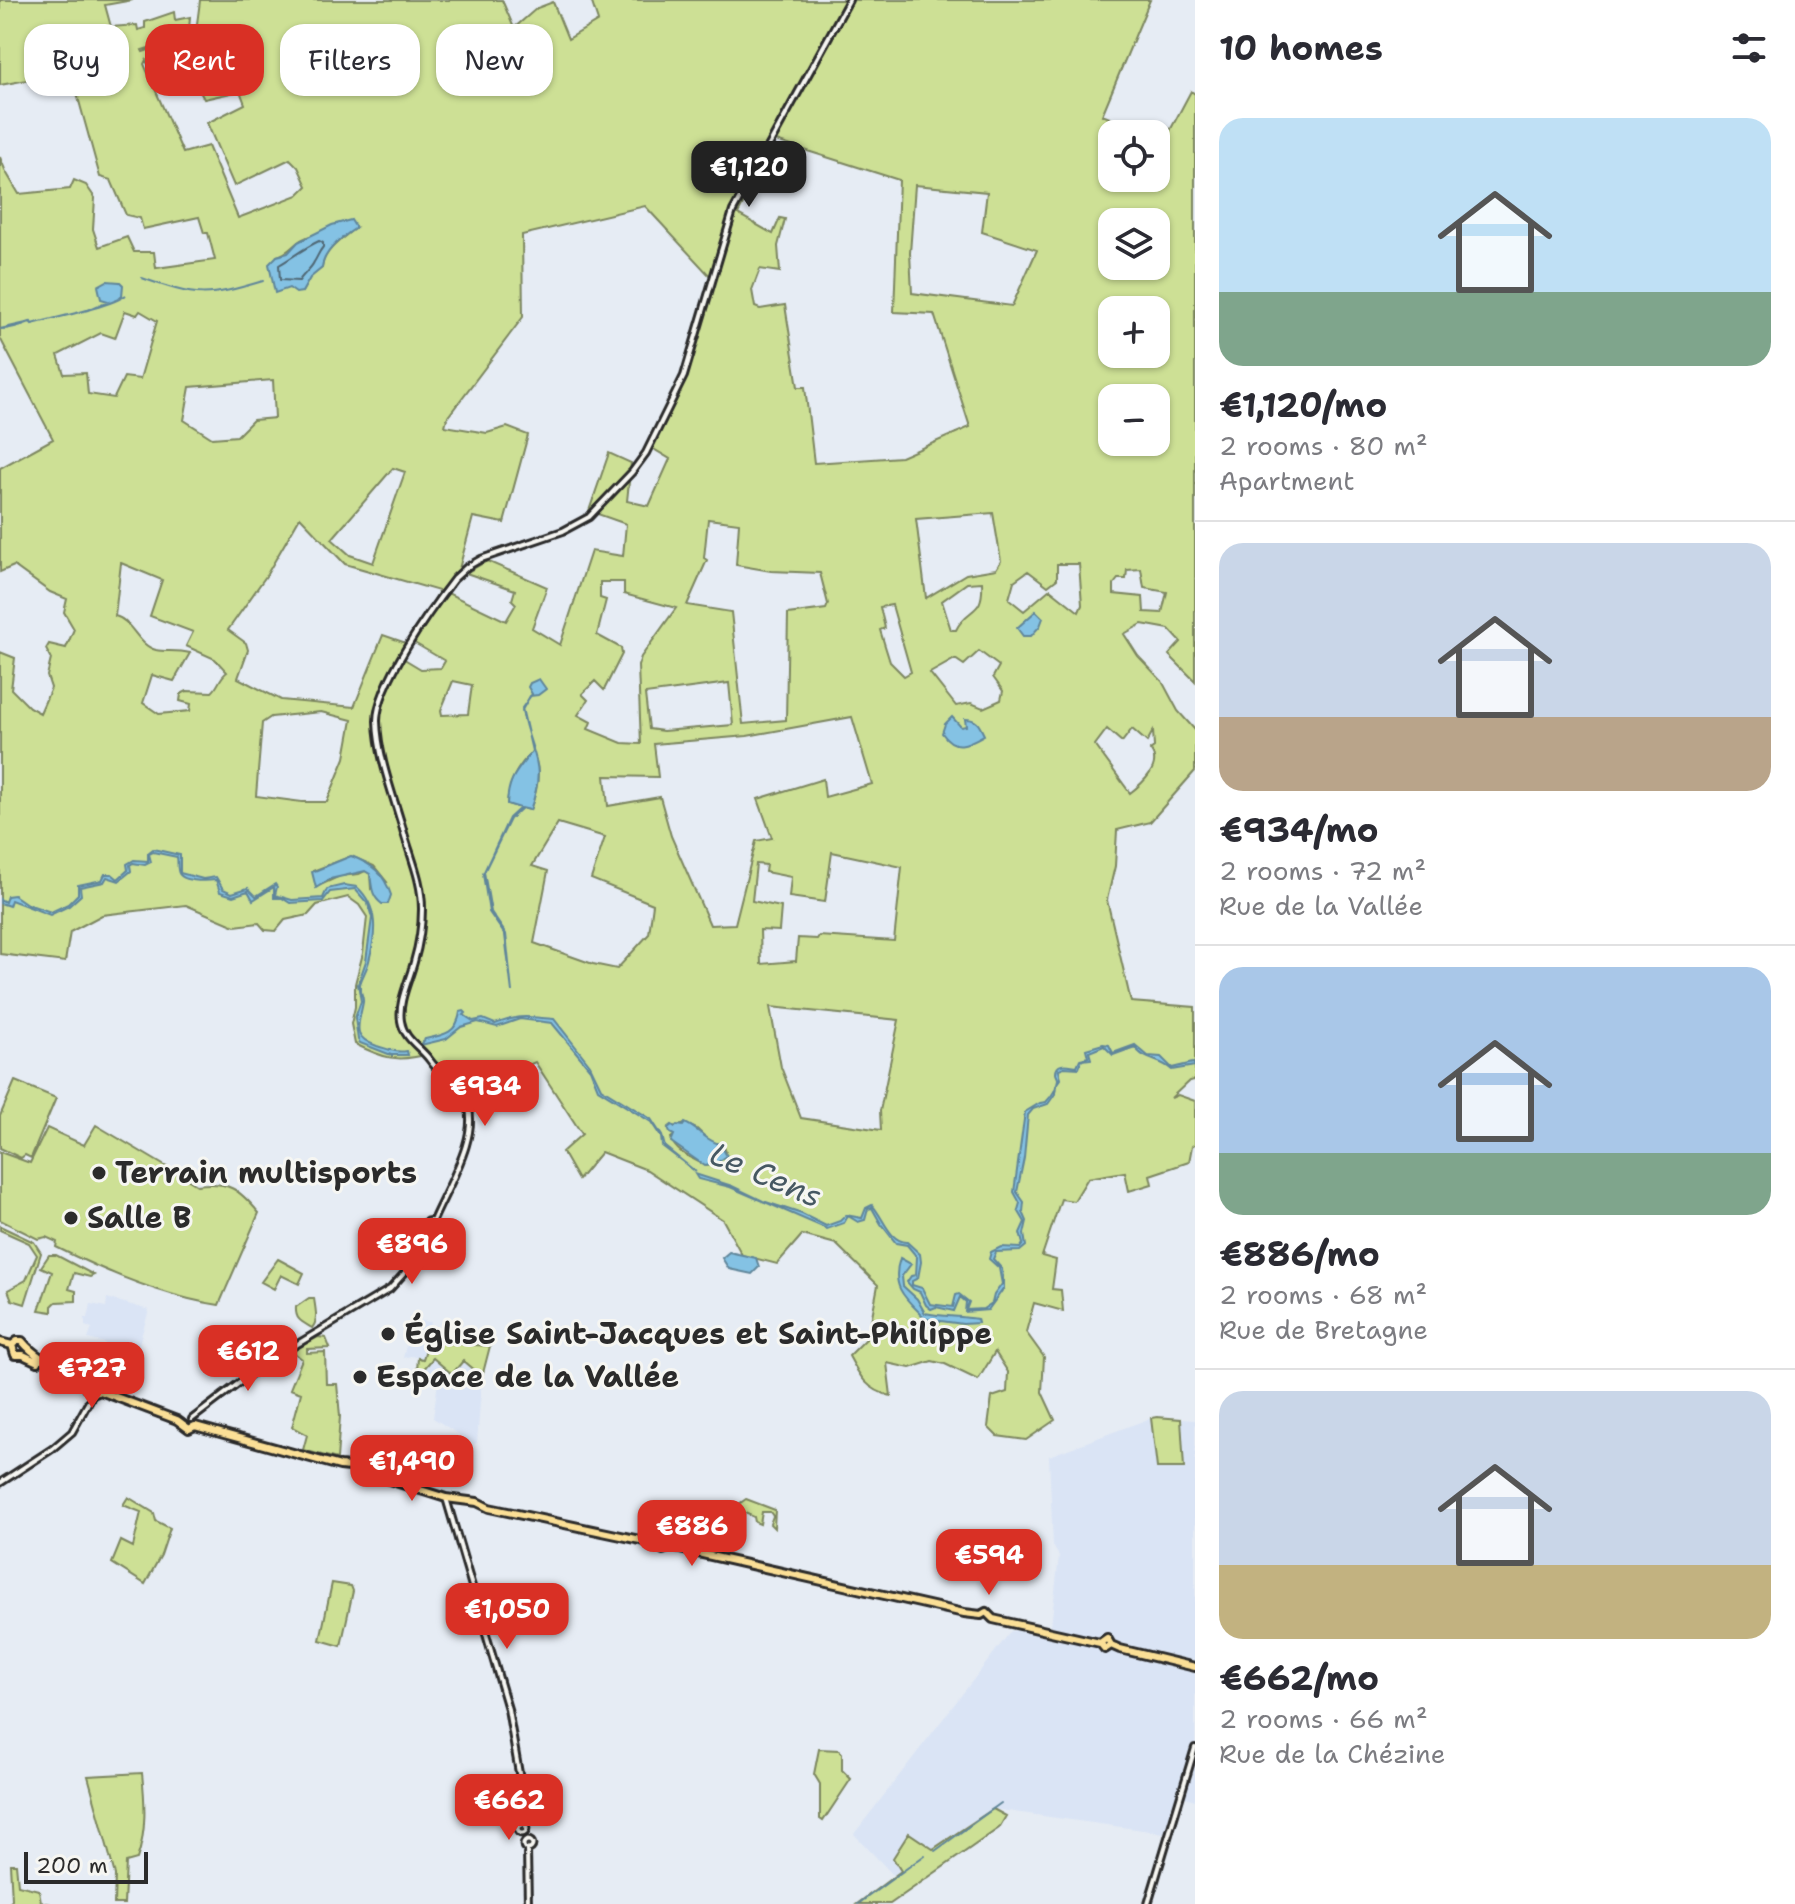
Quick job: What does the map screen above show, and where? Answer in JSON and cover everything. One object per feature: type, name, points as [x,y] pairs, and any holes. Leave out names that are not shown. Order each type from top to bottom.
[{"type":"main road","points":[[0,1342],[12,1345],[20,1341],[25,1351],[37,1359],[94,1390],[184,1423],[189,1429],[193,1422],[340,1466],[359,1468],[446,1498],[456,1497],[489,1508],[659,1544],[666,1539],[671,1547],[722,1560],[981,1615],[986,1612],[989,1617],[1100,1643],[1107,1638],[1111,1645],[1195,1667]]},
{"type":"main road","points":[[12,1345],[15,1355],[25,1351]]},
{"type":"street","points":[[193,1422],[264,1364],[390,1289],[408,1269],[427,1231],[433,1229],[432,1223],[466,1146],[472,1118],[463,1096],[437,1072],[406,1035],[400,1017],[421,933],[421,891],[380,744],[377,720],[381,697],[439,599],[460,573],[496,553],[578,524],[589,517],[646,453],[684,376],[733,211],[849,0]]},
{"type":"street","points":[[0,1483],[72,1432],[94,1390]]},
{"type":"street","points":[[446,1498],[508,1709],[520,1775],[523,1824],[527,1827],[524,1833],[527,1842],[528,1904]]},
{"type":"street","points":[[1148,1904],[1195,1748]]},
{"type":"shaded area","points":[[107,1298],[149,1310],[131,1366],[105,1354],[105,1343],[88,1339],[92,1328],[85,1326],[85,1318],[88,1318],[91,1304],[106,1307]]},
{"type":"shaded area","points":[[412,1320],[431,1322],[422,1359],[411,1356],[403,1358]]},
{"type":"shaded area","points":[[443,1346],[482,1377],[477,1443],[474,1444],[433,1418],[438,1382],[423,1368]]},
{"type":"shaded area","points":[[1151,1418],[1157,1467],[1183,1468],[1181,1419],[1195,1420],[1195,1800],[1177,1794],[1164,1833],[1000,1810],[989,1812],[896,1878],[854,1834],[1011,1631],[1051,1626],[1059,1556],[1053,1546],[1049,1456]]},
{"type":"green space","points":[[0,0],[133,0],[105,5],[110,24],[24,24],[24,81],[0,85]]},
{"type":"green space","points":[[200,0],[502,0],[512,24],[436,24],[436,96],[553,96],[553,24],[519,24],[537,8],[553,2],[568,39],[598,21],[591,0],[1150,0],[1102,115],[1115,120],[1098,120],[1098,192],[1170,192],[1170,131],[1191,91],[1195,94],[1195,681],[1169,655],[1181,642],[1169,629],[1142,624],[1124,634],[1138,656],[1162,681],[1178,711],[1195,730],[1195,771],[1150,822],[1117,830],[1115,866],[1107,900],[1131,1002],[1195,1007],[1195,1080],[1189,1081],[1171,1098],[1178,1095],[1195,1101],[1195,1144],[1189,1162],[1150,1175],[1152,1184],[1129,1191],[1125,1172],[1088,1178],[1074,1201],[1061,1199],[1042,1256],[1056,1260],[1052,1289],[1061,1290],[1063,1311],[1034,1303],[1026,1332],[1044,1357],[1042,1392],[1055,1420],[1026,1440],[997,1436],[988,1427],[992,1397],[1007,1392],[1008,1372],[995,1352],[978,1380],[932,1361],[910,1368],[887,1363],[891,1396],[870,1386],[849,1356],[868,1337],[878,1285],[836,1244],[802,1235],[777,1264],[742,1255],[723,1220],[647,1170],[601,1152],[578,1180],[562,1152],[582,1134],[535,1062],[467,1093],[428,1054],[390,1058],[355,1044],[351,1024],[367,917],[359,905],[348,897],[317,905],[308,915],[285,920],[276,931],[265,930],[259,923],[235,926],[186,905],[102,915],[70,932],[65,962],[0,954],[0,652],[15,658],[11,689],[40,713],[51,688],[47,676],[51,659],[46,649],[49,644],[66,648],[74,629],[64,612],[67,599],[50,592],[14,566],[0,572],[0,468],[53,439],[0,338],[0,157],[19,194],[70,189],[74,180],[86,185],[95,198],[93,229],[99,247],[127,237],[134,252],[154,252],[156,268],[215,260],[208,233],[204,233],[199,217],[143,229],[140,218],[126,215],[111,180],[100,177],[78,96],[129,96],[129,26],[137,25],[138,30],[145,28],[145,49],[142,50],[145,51],[145,96],[158,96],[183,153],[208,146],[238,218],[298,195],[307,186],[298,167],[290,159],[234,186],[207,123],[245,104],[242,96],[264,96],[264,24],[197,24]],"holes":[[[776,141],[899,180],[894,312],[934,314],[970,427],[901,457],[814,463],[805,387],[798,387],[785,305],[755,307],[752,290],[760,269],[780,272],[778,246],[785,219],[780,218],[773,234],[738,214]],[[915,185],[987,192],[982,232],[1037,250],[1012,306],[912,293],[910,253]],[[645,206],[709,275],[716,278],[685,380],[652,448],[670,459],[649,506],[627,501],[631,463],[609,453],[589,511],[626,524],[623,556],[591,551],[560,645],[532,628],[547,587],[487,561],[466,573],[515,590],[512,600],[516,604],[506,621],[441,590],[459,569],[473,517],[504,523],[528,435],[507,427],[487,433],[445,426],[447,418],[523,317],[522,235]],[[355,228],[330,251],[322,268],[310,277],[302,292],[289,288],[277,256],[304,238]],[[125,311],[137,315],[140,311],[157,321],[140,379],[124,377],[114,398],[88,394],[86,373],[64,374],[58,355],[101,333],[115,338]],[[273,380],[275,418],[253,420],[237,436],[212,438],[184,420],[190,387]],[[393,468],[405,472],[373,563],[350,555],[332,539]],[[993,513],[1001,561],[996,569],[966,574],[926,598],[916,519]],[[300,517],[345,564],[439,591],[411,641],[445,661],[441,668],[421,669],[401,657],[409,644],[383,635],[354,707],[281,700],[238,678],[248,650],[246,643],[228,630],[266,576]],[[708,519],[739,523],[736,565],[771,571],[820,573],[828,604],[826,609],[788,614],[786,720],[743,724],[731,612],[687,605],[707,560],[704,558]],[[121,563],[162,580],[150,616],[193,632],[186,646],[215,659],[227,672],[212,692],[187,691],[181,694],[180,701],[191,704],[190,711],[159,714],[143,703],[152,675],[174,681],[190,653],[149,647],[121,618],[115,616]],[[1057,564],[1079,564],[1082,605],[1079,612],[1050,589],[1024,611],[1009,599],[1014,581],[1028,571],[1048,586],[1057,579]],[[1141,569],[1144,588],[1167,592],[1162,613],[1144,612],[1143,597],[1114,594],[1114,584],[1118,579],[1126,579],[1127,570]],[[600,582],[624,582],[624,594],[676,608],[641,657],[638,666],[641,744],[622,743],[588,729],[591,722],[578,715],[588,700],[582,694],[595,681],[604,690],[622,654],[621,648],[597,635],[606,600],[600,598]],[[982,582],[978,606],[956,630],[951,630],[942,601],[967,583]],[[892,605],[911,672],[904,676],[890,662],[880,630],[885,628],[880,607]],[[979,651],[999,666],[993,677],[1003,691],[1001,700],[983,708],[971,703],[956,706],[930,673],[955,659],[964,665]],[[453,681],[472,685],[468,714],[442,715],[441,710]],[[729,683],[733,725],[663,731],[649,729],[645,694]],[[321,712],[352,720],[345,758],[327,802],[256,796],[262,723],[271,717]],[[852,717],[872,784],[825,797],[823,779],[758,799],[772,838],[756,841],[735,924],[710,925],[671,836],[660,797],[608,806],[605,776],[658,777],[654,744],[747,736]],[[1107,729],[1122,742],[1132,729],[1147,742],[1153,731],[1154,747],[1150,750],[1153,768],[1130,793],[1095,745]],[[532,752],[538,773],[530,810],[507,804],[514,776]],[[558,823],[605,837],[591,879],[653,904],[649,934],[617,969],[593,964],[534,943],[548,871],[532,866]],[[832,852],[902,867],[894,941],[819,936],[817,939],[798,938],[796,961],[761,964],[760,930],[779,931],[781,907],[752,901],[756,864],[766,865],[765,872],[791,877],[789,897],[825,902]],[[351,856],[374,866],[387,882],[371,889],[370,874],[365,871],[340,876],[316,887],[313,871]],[[770,1007],[899,1020],[880,1111],[881,1130],[801,1118],[781,1067]],[[685,1124],[697,1129],[710,1142],[724,1147],[726,1152],[715,1164],[707,1166],[676,1148],[671,1138],[675,1135],[668,1128]]]},
{"type":"green space","points":[[174,12],[175,20],[190,17],[189,24],[145,24]]},
{"type":"green space","points":[[15,1081],[56,1098],[31,1158],[25,1155],[21,1158],[0,1148],[0,1116]]},
{"type":"green space","points":[[96,1125],[197,1185],[217,1184],[232,1188],[259,1213],[219,1305],[135,1282],[56,1247],[57,1242],[46,1237],[38,1239],[0,1220],[0,1152],[30,1163],[47,1128],[84,1145]]},
{"type":"green space","points":[[0,1226],[34,1242],[41,1253],[25,1304],[12,1300],[8,1290],[26,1280],[37,1255],[29,1243],[0,1230]]},
{"type":"green space","points":[[49,1255],[56,1255],[94,1275],[74,1273],[69,1289],[76,1291],[76,1301],[56,1302],[52,1312],[39,1310],[52,1272],[41,1267]]},
{"type":"green space","points":[[278,1259],[304,1273],[299,1284],[281,1275],[274,1289],[261,1282]]},
{"type":"green space","points":[[314,1298],[316,1310],[312,1328],[300,1320],[296,1311],[296,1307]]},
{"type":"green space","points":[[318,1337],[326,1338],[330,1348],[307,1349],[307,1353],[325,1352],[326,1384],[337,1384],[340,1416],[337,1459],[303,1450],[307,1435],[292,1427],[301,1393],[290,1389],[302,1359],[292,1351]]},
{"type":"green space","points":[[428,1342],[490,1346],[482,1377],[463,1361],[452,1374],[433,1358],[423,1370],[417,1370],[418,1358],[423,1359]]},
{"type":"green space","points":[[1151,1418],[1181,1419],[1184,1468],[1157,1468]]},
{"type":"green space","points":[[128,1497],[154,1513],[156,1521],[170,1528],[161,1555],[145,1584],[112,1563],[121,1541],[133,1547],[141,1512],[123,1505]]},
{"type":"green space","points":[[746,1499],[775,1510],[774,1528],[770,1524],[773,1516],[770,1512],[762,1512],[760,1524],[755,1522],[754,1517],[740,1511],[736,1506]]},
{"type":"green space","points":[[332,1583],[351,1586],[353,1591],[341,1646],[320,1640]]},
{"type":"green space","points":[[819,1749],[839,1750],[842,1770],[851,1779],[823,1821],[820,1819],[820,1784],[814,1774]]},
{"type":"green space","points":[[142,1773],[144,1816],[140,1848],[137,1859],[126,1862],[124,1904],[114,1904],[115,1875],[88,1776]]},
{"type":"green space","points":[[518,1789],[520,1818],[514,1823],[497,1818],[503,1799]]},
{"type":"green space","points":[[993,1809],[1006,1816],[999,1828],[890,1904],[857,1904],[901,1871],[893,1858],[909,1833],[933,1849]]},
{"type":"green space","points":[[10,1864],[16,1864],[18,1885],[39,1890],[41,1902],[51,1904],[9,1904],[12,1899]]},
{"type":"water","points":[[351,220],[356,228],[339,240],[302,292],[296,293],[289,288],[275,293],[269,264],[277,256],[288,253],[298,242],[332,225]]},
{"type":"water","points":[[107,281],[120,282],[123,285],[122,296],[89,310],[108,301],[101,299],[98,286]]},
{"type":"water","points":[[1036,611],[1043,618],[1040,626],[1031,636],[1023,636],[1017,628]]},
{"type":"water","points":[[539,679],[546,689],[531,696],[528,687]]},
{"type":"water","points":[[952,717],[961,727],[966,726],[965,719],[975,721],[984,735],[967,743],[952,743],[942,733]]},
{"type":"water","points":[[528,734],[537,769],[530,810],[522,808],[510,819],[484,872],[491,912],[506,934],[512,992],[505,935],[489,912],[483,874],[509,818],[520,808],[507,804],[509,787],[532,751]]},
{"type":"water","points":[[153,849],[180,855],[180,873],[203,879],[216,877],[223,889],[232,893],[248,888],[256,896],[275,884],[275,895],[292,900],[323,898],[327,889],[344,885],[357,887],[369,903],[374,921],[369,961],[360,984],[363,1000],[358,1029],[368,1042],[407,1051],[408,1055],[391,1055],[358,1040],[355,1018],[361,1001],[358,984],[366,961],[372,918],[368,904],[355,889],[330,892],[323,901],[290,903],[274,898],[274,887],[253,900],[248,891],[233,896],[220,892],[216,880],[194,880],[183,877],[180,874],[178,870],[177,857],[153,852],[149,854],[151,862],[145,865],[133,863],[130,865],[131,871],[119,881],[107,877],[104,882],[80,887],[81,895],[69,906],[50,915],[11,900],[9,906],[0,903],[0,899],[5,902],[7,896],[14,895],[27,904],[51,912],[68,904],[78,894],[78,885],[102,880],[105,874],[112,874],[118,879],[128,870],[127,864],[134,860],[148,861],[148,853]]},
{"type":"water","points":[[351,856],[365,862],[381,875],[391,895],[388,904],[382,904],[376,898],[370,874],[365,871],[330,879],[316,888],[312,872]]},
{"type":"water","points":[[464,1011],[464,1015],[473,1021],[483,1019],[495,1024],[518,1017],[554,1019],[590,1065],[601,1088],[651,1119],[662,1136],[665,1147],[696,1172],[662,1146],[661,1137],[651,1122],[598,1089],[590,1069],[552,1023],[520,1019],[497,1027],[478,1022],[461,1027],[446,1039],[421,1045],[425,1039],[453,1029],[460,1012]]},
{"type":"water","points":[[1103,1044],[1109,1045],[1113,1053],[1135,1045],[1148,1056],[1161,1057],[1172,1068],[1193,1063],[1195,1066],[1172,1070],[1138,1052],[1135,1047],[1113,1055],[1104,1046],[1089,1052],[1091,1059],[1082,1060],[1079,1068],[1059,1069],[1061,1079],[1056,1085],[1058,1067],[1077,1066],[1080,1059],[1088,1057],[1086,1049]]},
{"type":"water","points":[[1056,1087],[1048,1104],[1033,1109],[1028,1115],[1017,1192],[1024,1202],[1023,1212],[1027,1221],[1024,1234],[1026,1246],[1020,1251],[996,1252],[993,1259],[1002,1269],[1004,1288],[988,1310],[965,1312],[966,1302],[960,1297],[954,1311],[936,1307],[931,1309],[926,1305],[920,1292],[907,1282],[916,1275],[917,1257],[907,1245],[896,1243],[872,1208],[868,1209],[865,1220],[858,1222],[848,1216],[844,1223],[827,1229],[730,1187],[698,1179],[695,1174],[732,1186],[826,1226],[846,1215],[862,1218],[866,1208],[872,1205],[895,1238],[907,1242],[920,1254],[918,1278],[912,1281],[912,1285],[922,1288],[930,1304],[953,1307],[959,1294],[969,1302],[966,1310],[983,1309],[992,1303],[1002,1284],[999,1268],[989,1259],[991,1252],[1001,1247],[1020,1248],[1023,1244],[1020,1233],[1025,1222],[1018,1210],[1020,1203],[1014,1192],[1025,1112],[1046,1102]]},
{"type":"water","points":[[685,1123],[720,1144],[727,1156],[705,1166],[671,1142],[674,1135],[668,1128]]},
{"type":"water","points":[[729,1252],[756,1258],[759,1267],[752,1274],[729,1269],[722,1258]]},
{"type":"water","points":[[900,1258],[911,1264],[902,1276],[903,1286],[917,1299],[925,1313],[977,1319],[978,1323],[926,1319],[906,1299],[899,1285],[897,1268]]},
{"type":"waterway","points":[[142,278],[202,293],[228,291],[263,281]]},
{"type":"waterway","points":[[935,1851],[1001,1803]]},
{"type":"waterway","points":[[858,1904],[925,1855]]},
{"type":"place","name":"Terrain multisports","points":[[99,1173]]},
{"type":"place","name":"Salle B","points":[[71,1218]]},
{"type":"place","name":"Église Saint-Jacques et Saint-Philippe","points":[[388,1334]]},
{"type":"place","name":"Espace de la Vallée","points":[[360,1377]]},
{"type":"water label","name":"Le Cens","points":[[766,1175]]}]
